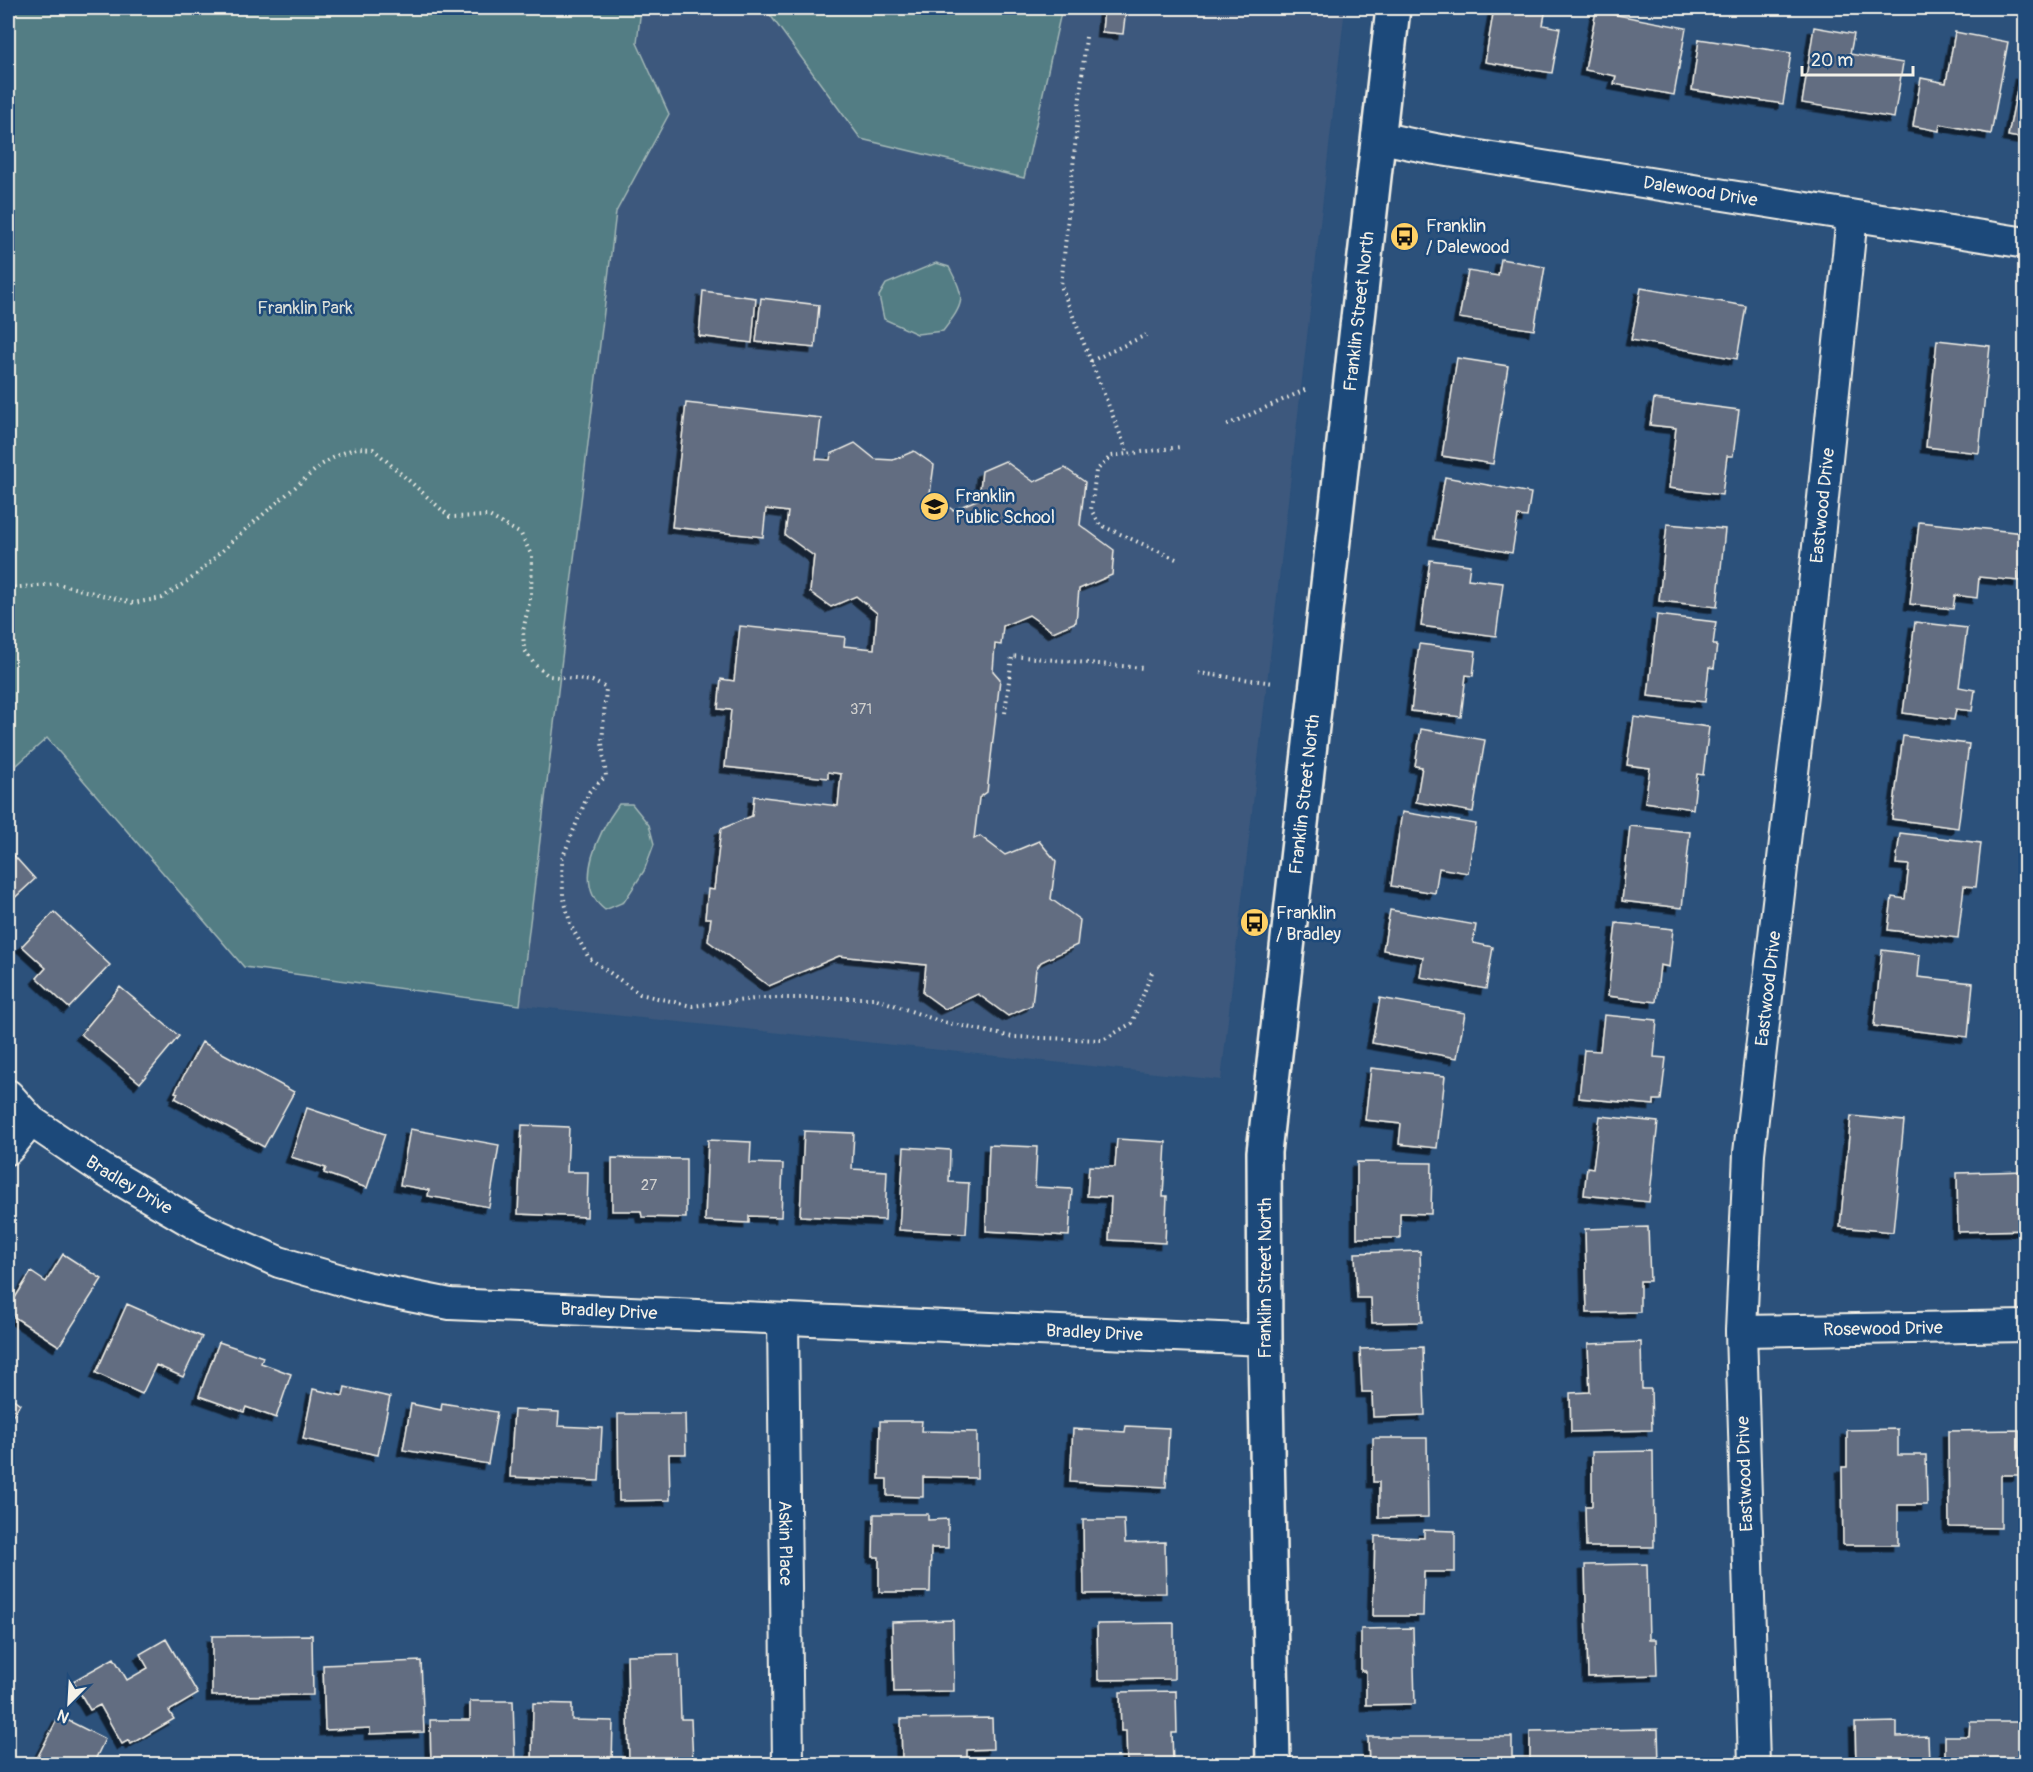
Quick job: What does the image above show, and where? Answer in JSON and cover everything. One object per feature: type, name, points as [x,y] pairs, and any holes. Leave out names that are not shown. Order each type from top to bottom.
[{"type":"street","name":"Franklin Street North","points":[[1273,1764],[1264,1152],[1393,8]]},
{"type":"street","name":"Dalewood Drive","points":[[1377,137],[1435,150],[2025,243]]},
{"type":"street","name":"Eastwood Drive","points":[[1754,1764],[1741,1331],[1749,1153],[1809,634],[1852,216]]},
{"type":"street","name":"Bradley Drive","points":[[8,1095],[31,1121],[105,1171],[204,1229],[279,1262],[364,1287],[450,1304],[1265,1340]]},
{"type":"street","points":[[8,1149],[31,1121]]},
{"type":"street","name":"Askin Place","points":[[783,1319],[788,1764]]},
{"type":"street","name":"Rosewood Drive","points":[[1741,1331],[2025,1326]]},
{"type":"path","points":[[1086,37],[1061,286],[1128,454]]},
{"type":"path","points":[[1091,361],[1146,335]]},
{"type":"path","points":[[1227,425],[1307,389]]},
{"type":"path","points":[[1176,560],[1100,525],[1091,510],[1096,471],[1111,456],[1180,447]]},
{"type":"path","points":[[8,588],[58,584],[134,603],[162,597],[195,576],[321,465],[356,448],[373,449],[450,517],[489,516],[521,534],[532,556],[531,594],[523,631],[524,648],[535,665],[549,676],[592,681],[606,687],[602,743],[606,776],[589,792],[562,859],[563,895],[571,926],[589,957],[640,994],[692,1006],[763,998],[874,998],[939,1021],[1012,1038],[1103,1040],[1132,1023],[1152,972]]},
{"type":"path","points":[[1005,713],[1012,656],[1143,668]]},
{"type":"path","points":[[1198,673],[1274,682]]},
{"type":"shaded area","name":"Franklin Public School","points":[[641,8],[1345,8],[1221,1080],[520,1005]]},
{"type":"green space","name":"Franklin Park","points":[[8,8],[641,8],[637,43],[669,114],[616,212],[520,1005],[244,967],[47,738],[8,773]]},
{"type":"green space","points":[[765,8],[1062,8],[1024,178],[861,139]]},
{"type":"green space","points":[[936,263],[949,267],[958,286],[961,300],[956,313],[943,331],[917,334],[884,319],[879,296],[886,284]]},
{"type":"green space","points":[[619,804],[632,804],[649,825],[654,844],[644,871],[624,902],[605,910],[595,899],[590,886],[589,872],[597,842]]},
{"type":"building","points":[[1104,8],[1126,8],[1123,34],[1102,32]]},
{"type":"building","points":[[1494,8],[1546,8],[1543,25],[1560,28],[1552,73],[1485,62]]},
{"type":"building","points":[[1596,11],[1686,28],[1674,95],[1614,84],[1616,76],[1585,70]]},
{"type":"building","points":[[1814,27],[1854,34],[1850,54],[1903,63],[1894,118],[1802,103]]},
{"type":"building","points":[[1955,32],[2008,42],[1991,134],[1940,124],[1939,131],[1913,126],[1921,78],[1946,83]]},
{"type":"building","points":[[1699,39],[1791,53],[1783,104],[1692,90]]},
{"type":"building","points":[[2020,74],[2026,75],[2026,139],[2008,136]]},
{"type":"building","points":[[1501,259],[1545,267],[1534,330],[1459,318],[1468,271],[1498,276]]},
{"type":"building","points":[[1641,288],[1746,306],[1737,359],[1631,340]]},
{"type":"building","points":[[703,291],[756,298],[752,343],[699,336]]},
{"type":"building","points":[[761,298],[819,305],[815,348],[756,342]]},
{"type":"building","points":[[1937,340],[1990,346],[1979,453],[1926,447]]},
{"type":"building","points":[[1457,358],[1508,366],[1493,464],[1442,456]]},
{"type":"building","points":[[1654,399],[1739,410],[1733,456],[1727,456],[1722,495],[1669,488],[1676,428],[1650,425]]},
{"type":"building","name":"Franklin Public School","points":[[686,403],[821,418],[816,459],[830,460],[831,454],[855,443],[875,459],[893,460],[914,451],[934,465],[930,494],[953,510],[979,499],[982,471],[1005,461],[1034,482],[1065,468],[1085,482],[1080,525],[1114,550],[1112,575],[1079,589],[1076,622],[1053,632],[1029,615],[1003,626],[1001,645],[995,644],[993,671],[1000,679],[987,792],[979,798],[974,839],[980,836],[1005,855],[1039,841],[1056,861],[1051,899],[1080,920],[1077,945],[1041,962],[1036,969],[1032,1005],[1008,1016],[978,994],[945,1009],[923,993],[926,965],[839,956],[769,986],[708,941],[711,918],[705,918],[708,889],[714,890],[721,829],[752,816],[754,796],[838,806],[841,774],[828,772],[828,778],[725,767],[731,710],[718,709],[721,679],[734,681],[740,626],[845,637],[844,646],[874,649],[877,613],[856,596],[831,607],[810,592],[814,556],[785,535],[788,512],[766,509],[763,537],[672,527]]},
{"type":"building","points":[[1445,477],[1531,493],[1527,517],[1518,516],[1512,553],[1434,539]]},
{"type":"building","points":[[1919,522],[2024,533],[2019,581],[1979,577],[1977,598],[1955,595],[1953,609],[1910,604]]},
{"type":"building","points":[[1667,524],[1725,529],[1717,607],[1659,601]]},
{"type":"building","points":[[1430,560],[1470,565],[1468,579],[1503,583],[1496,636],[1421,626]]},
{"type":"building","points":[[1657,615],[1716,622],[1713,645],[1717,645],[1714,668],[1709,667],[1705,702],[1648,696]]},
{"type":"building","points":[[1915,622],[1967,628],[1959,687],[1975,690],[1972,711],[1956,709],[1954,720],[1903,713]]},
{"type":"building","points":[[1419,644],[1476,651],[1473,676],[1466,675],[1461,717],[1411,711]]},
{"type":"building","points":[[1634,717],[1709,727],[1703,775],[1697,774],[1693,809],[1645,802],[1650,768],[1627,765]]},
{"type":"building","points":[[1421,729],[1485,740],[1473,812],[1416,802],[1422,767],[1415,766]]},
{"type":"building","points":[[1903,736],[1969,744],[1958,828],[1892,819]]},
{"type":"building","points":[[1402,812],[1476,824],[1468,873],[1439,868],[1435,893],[1391,886]]},
{"type":"building","points":[[1630,826],[1690,832],[1682,908],[1622,901]]},
{"type":"building","points":[[1900,833],[1981,843],[1976,887],[1964,886],[1958,938],[1888,930],[1892,897],[1905,899],[1909,865],[1896,864]]},
{"type":"building","points":[[8,849],[35,879],[8,904]]},
{"type":"building","points":[[1390,910],[1476,925],[1473,943],[1493,947],[1486,989],[1420,977],[1423,957],[1383,950]]},
{"type":"building","points":[[54,912],[110,965],[69,1008],[37,978],[46,968],[22,946]]},
{"type":"building","points":[[1616,923],[1673,929],[1669,967],[1660,965],[1656,1002],[1608,996]]},
{"type":"building","points":[[1882,950],[1920,955],[1918,977],[1973,983],[1968,1037],[1874,1026]]},
{"type":"building","points":[[120,987],[179,1036],[140,1083],[81,1034]]},
{"type":"building","points":[[1380,998],[1465,1013],[1457,1058],[1372,1043]]},
{"type":"building","points":[[1604,1015],[1657,1020],[1654,1057],[1666,1058],[1661,1100],[1654,1100],[1654,1105],[1579,1098],[1584,1050],[1600,1051]]},
{"type":"building","points":[[202,1042],[294,1092],[264,1147],[175,1098],[178,1093],[175,1092]]},
{"type":"building","points":[[1371,1068],[1445,1076],[1437,1148],[1399,1144],[1401,1124],[1365,1120]]},
{"type":"building","points":[[307,1108],[385,1134],[367,1188],[324,1173],[326,1168],[291,1157]]},
{"type":"building","points":[[1600,1116],[1658,1122],[1649,1202],[1584,1195],[1587,1167],[1593,1168]]},
{"type":"building","points":[[1851,1116],[1904,1121],[1893,1232],[1840,1227]]},
{"type":"building","points":[[522,1125],[569,1127],[567,1172],[588,1172],[587,1217],[518,1214]]},
{"type":"building","points":[[410,1129],[499,1145],[489,1207],[428,1196],[429,1190],[400,1185]]},
{"type":"building","points":[[804,1131],[854,1133],[852,1169],[887,1171],[885,1220],[800,1216]]},
{"type":"building","points":[[1117,1139],[1166,1142],[1163,1196],[1167,1196],[1165,1243],[1109,1240],[1111,1197],[1087,1196],[1089,1166],[1115,1167]]},
{"type":"building","points":[[708,1140],[751,1142],[750,1163],[783,1164],[781,1217],[749,1216],[749,1223],[705,1221]]},
{"type":"building","points":[[989,1145],[1037,1147],[1035,1187],[1072,1189],[1069,1236],[986,1231]]},
{"type":"building","points":[[904,1147],[950,1150],[949,1182],[969,1183],[966,1234],[899,1230]]},
{"type":"building","points":[[612,1158],[686,1159],[686,1218],[642,1217],[641,1211],[612,1211]]},
{"type":"building","points":[[1357,1162],[1432,1163],[1431,1214],[1400,1213],[1400,1238],[1357,1238]]},
{"type":"building","points":[[2026,1171],[2026,1230],[1958,1232],[1957,1173]]},
{"type":"building","points":[[1648,1227],[1650,1281],[1640,1281],[1640,1312],[1587,1313],[1585,1229]]},
{"type":"building","points":[[1420,1251],[1422,1322],[1372,1323],[1371,1298],[1357,1298],[1355,1253]]},
{"type":"building","points":[[63,1254],[102,1279],[59,1346],[8,1313],[8,1309],[31,1272],[46,1282]]},
{"type":"building","points":[[127,1304],[202,1337],[183,1377],[156,1365],[142,1394],[96,1373]]},
{"type":"building","points":[[219,1342],[263,1357],[261,1363],[291,1374],[276,1418],[246,1407],[244,1412],[199,1396]]},
{"type":"building","points":[[1641,1342],[1642,1389],[1651,1389],[1652,1430],[1571,1432],[1570,1393],[1590,1392],[1588,1344]]},
{"type":"building","points":[[1423,1347],[1425,1415],[1373,1417],[1372,1392],[1362,1392],[1360,1349]]},
{"type":"building","points":[[345,1387],[390,1397],[378,1455],[303,1439],[313,1389],[343,1396]]},
{"type":"building","points":[[8,1395],[20,1404],[8,1423]]},
{"type":"building","points":[[442,1403],[497,1412],[488,1464],[403,1450],[411,1404],[441,1410]]},
{"type":"building","points":[[514,1410],[559,1412],[558,1426],[602,1428],[599,1481],[510,1477]]},
{"type":"building","points":[[618,1414],[685,1414],[686,1454],[669,1454],[670,1500],[619,1501]]},
{"type":"building","points":[[880,1421],[922,1421],[921,1431],[977,1432],[977,1478],[923,1477],[923,1497],[887,1496],[887,1479],[879,1479]]},
{"type":"building","points":[[1126,1426],[1169,1428],[1166,1487],[1070,1482],[1073,1429],[1125,1432]]},
{"type":"building","points":[[1898,1429],[1898,1455],[1926,1455],[1927,1505],[1898,1505],[1898,1545],[1843,1545],[1842,1467],[1847,1467],[1847,1430]]},
{"type":"building","points":[[2019,1430],[2019,1475],[2001,1475],[2001,1528],[1949,1527],[1948,1431]]},
{"type":"building","points":[[1373,1438],[1427,1438],[1428,1517],[1379,1518],[1379,1482],[1373,1482]]},
{"type":"building","points":[[1653,1451],[1654,1547],[1586,1547],[1585,1506],[1592,1506],[1592,1452]]},
{"type":"building","points":[[874,1514],[928,1514],[928,1520],[948,1519],[948,1548],[931,1548],[930,1592],[879,1592],[879,1557],[873,1557]]},
{"type":"building","points":[[1083,1520],[1124,1520],[1125,1543],[1165,1542],[1166,1593],[1084,1594]]},
{"type":"building","points":[[1424,1530],[1455,1531],[1455,1572],[1424,1572],[1423,1616],[1373,1616],[1375,1536],[1424,1538]]},
{"type":"building","points":[[1647,1564],[1649,1639],[1656,1639],[1657,1675],[1588,1677],[1585,1565]]},
{"type":"building","points":[[953,1620],[954,1691],[894,1692],[892,1622]]},
{"type":"building","points":[[1174,1623],[1174,1679],[1098,1680],[1097,1624]]},
{"type":"building","points":[[1413,1628],[1415,1704],[1366,1705],[1366,1671],[1361,1671],[1361,1629]]},
{"type":"building","points":[[312,1635],[313,1695],[212,1696],[212,1636]]},
{"type":"building","points":[[166,1639],[198,1694],[169,1711],[174,1719],[131,1744],[129,1740],[122,1744],[100,1705],[90,1710],[73,1681],[114,1658],[127,1680],[148,1668],[140,1654]]},
{"type":"building","points":[[679,1654],[681,1719],[691,1719],[693,1764],[629,1764],[627,1655]]},
{"type":"building","points":[[421,1661],[424,1732],[370,1734],[370,1728],[325,1730],[323,1665]]},
{"type":"building","points":[[1176,1691],[1177,1733],[1172,1733],[1173,1764],[1127,1764],[1126,1731],[1121,1731],[1120,1692]]},
{"type":"building","points":[[470,1701],[513,1701],[515,1764],[431,1764],[430,1720],[470,1720]]},
{"type":"building","points":[[533,1703],[572,1704],[572,1720],[613,1721],[612,1764],[532,1764]]},
{"type":"building","points":[[59,1716],[105,1739],[93,1764],[34,1764]]},
{"type":"building","points":[[992,1718],[993,1749],[967,1750],[967,1764],[902,1762],[901,1719]]},
{"type":"building","points":[[1897,1722],[1897,1737],[1928,1736],[1929,1764],[1856,1764],[1855,1723]]},
{"type":"building","points":[[1970,1722],[2026,1722],[2026,1764],[1945,1764],[1945,1736],[1969,1736]]},
{"type":"building","points":[[1658,1729],[1659,1764],[1530,1764],[1530,1731]]},
{"type":"building","points":[[1368,1737],[1512,1737],[1512,1764],[1369,1764]]},
{"type":"waterway","points":[[2015,8],[2026,10]]},
{"type":"place","name":"Franklin / Dalewood","points":[[1405,236]]},
{"type":"place","name":"Franklin Public School","points":[[934,506]]},
{"type":"place","name":"Franklin / Bradley","points":[[1255,923]]}]
